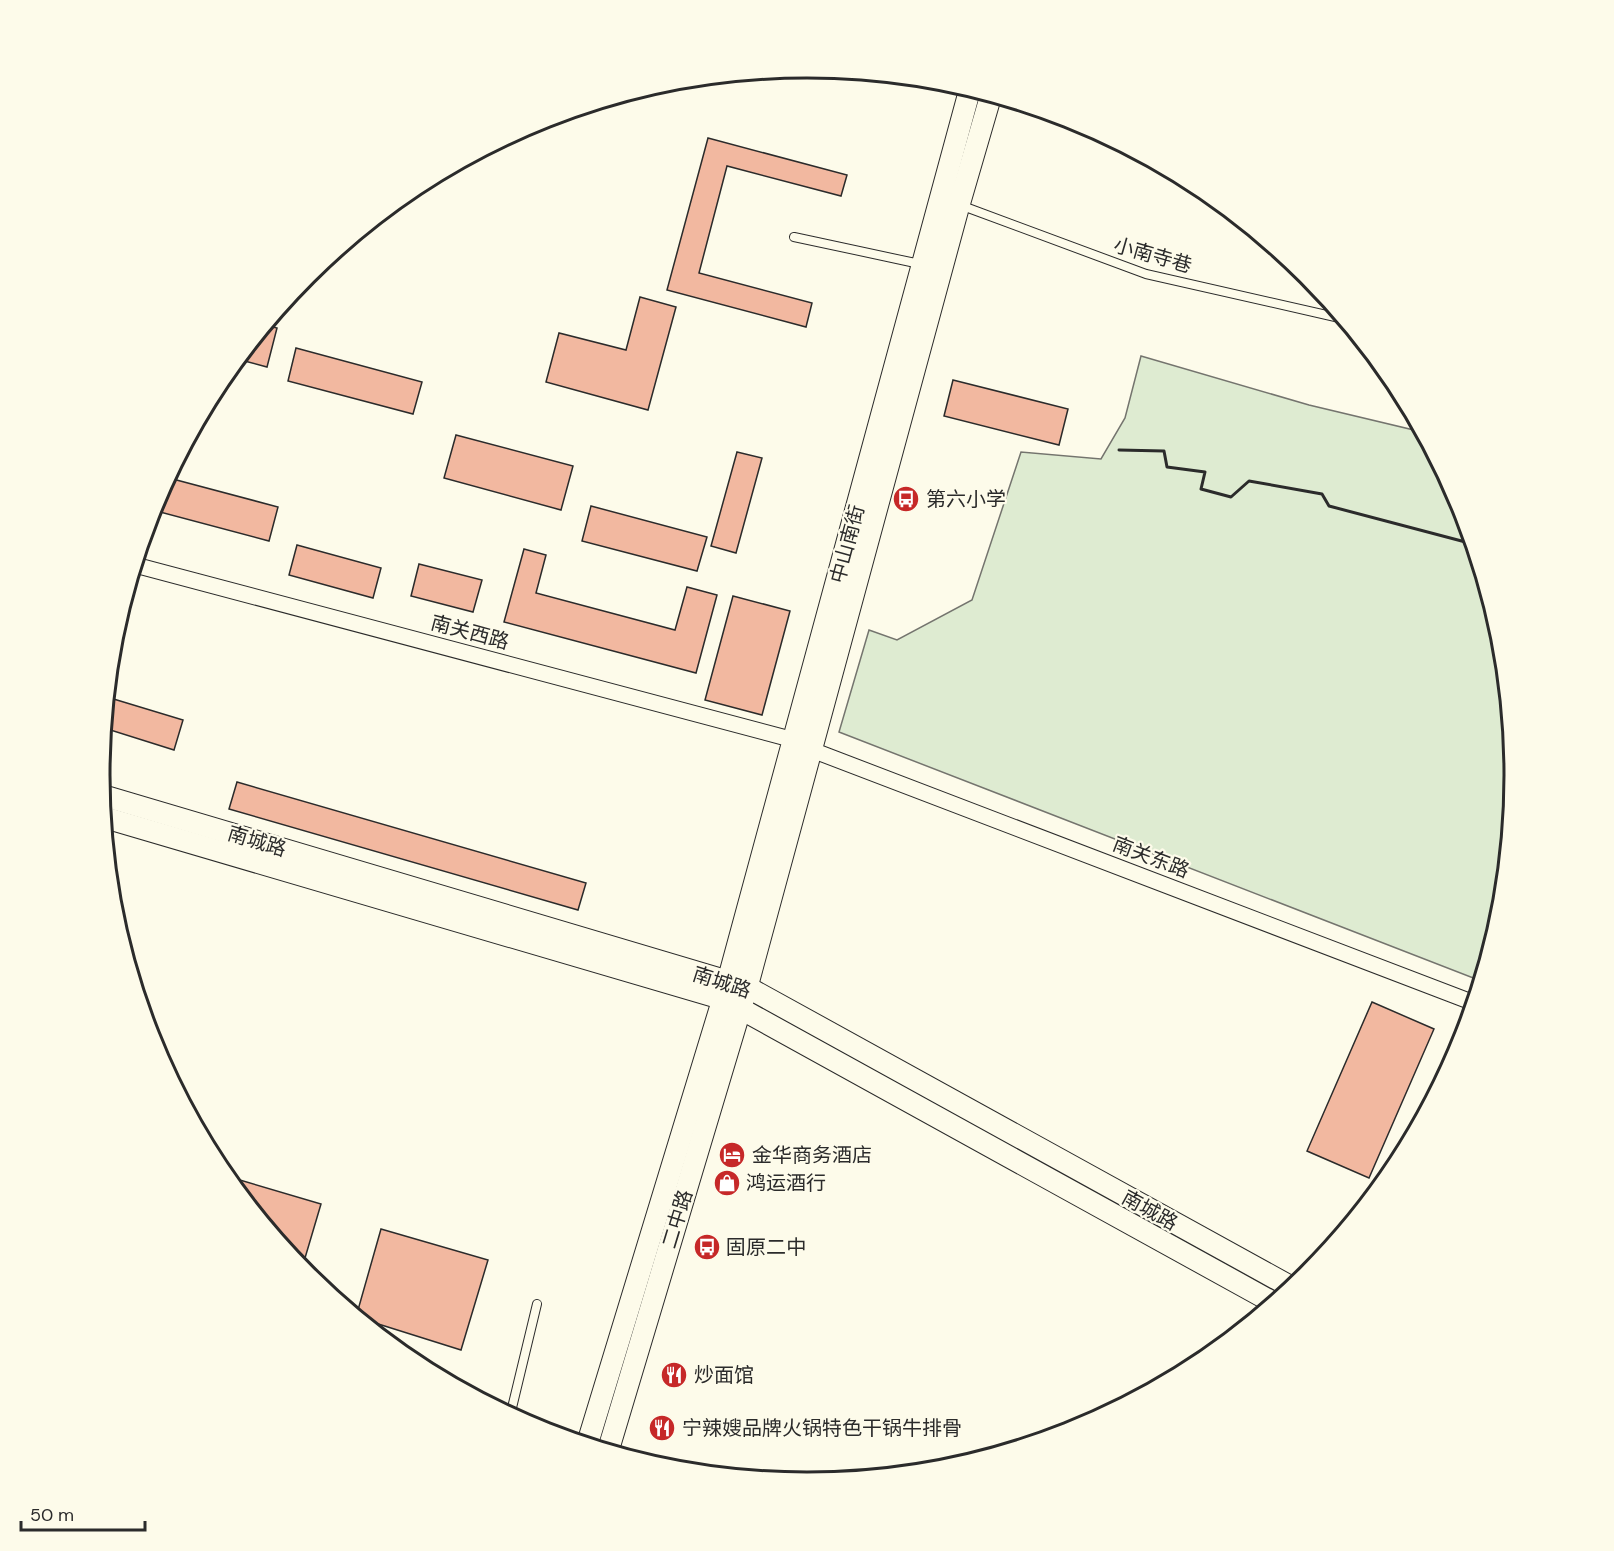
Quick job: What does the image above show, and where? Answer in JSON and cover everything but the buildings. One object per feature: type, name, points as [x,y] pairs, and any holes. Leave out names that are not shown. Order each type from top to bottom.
[{"type":"main road","name":"中山南街","points":[[735,993],[932,267],[968,97]]},
{"type":"main road","name":"中山南街","points":[[932,267],[959,205],[989,102]]},
{"type":"main road","name":"南城路","points":[[110,798],[680,968],[735,993],[1285,1284]]},
{"type":"main road","name":"南城路","points":[[111,819],[735,993],[1267,1300]]},
{"type":"main road","name":"二中路","points":[[589,1438],[735,993]]},
{"type":"main road","name":"二中路","points":[[610,1444],[735,993]]},
{"type":"street","name":"南关西路","points":[[142,567],[803,745]]},
{"type":"street","name":"南关东路","points":[[803,745],[1467,1000]]},
{"type":"lane","name":"小南寺巷","points":[[959,205],[1146,274],[1331,316]]},
{"type":"lane","points":[[794,237],[932,267]]},
{"type":"lane","points":[[512,1407],[537,1304]]},
{"type":"green space","points":[[1141,356],[1309,405],[1413,430],[1433,467],[1467,551],[1481,595],[1499,684],[1503,730],[1503,821],[1499,867],[1491,912],[1474,978],[839,732],[869,630],[897,640],[972,600],[1021,452],[1101,459],[1125,418]]},
{"type":"wall","points":[[1119,450],[1164,451],[1167,467],[1205,472],[1201,489],[1231,497],[1249,481],[1322,494],[1329,506],[1463,541]]},
{"type":"place","name":"第六小学","points":[[906,499]]},
{"type":"place","name":"金华商务酒店","points":[[732,1155]]},
{"type":"place","name":"鸿运酒行","points":[[727,1183]]},
{"type":"place","name":"固原二中","points":[[707,1247]]},
{"type":"place","name":"炒面馆","points":[[674,1375]]},
{"type":"place","name":"宁辣嫂品牌火锅特色干锅牛排骨","points":[[662,1428]]}]
